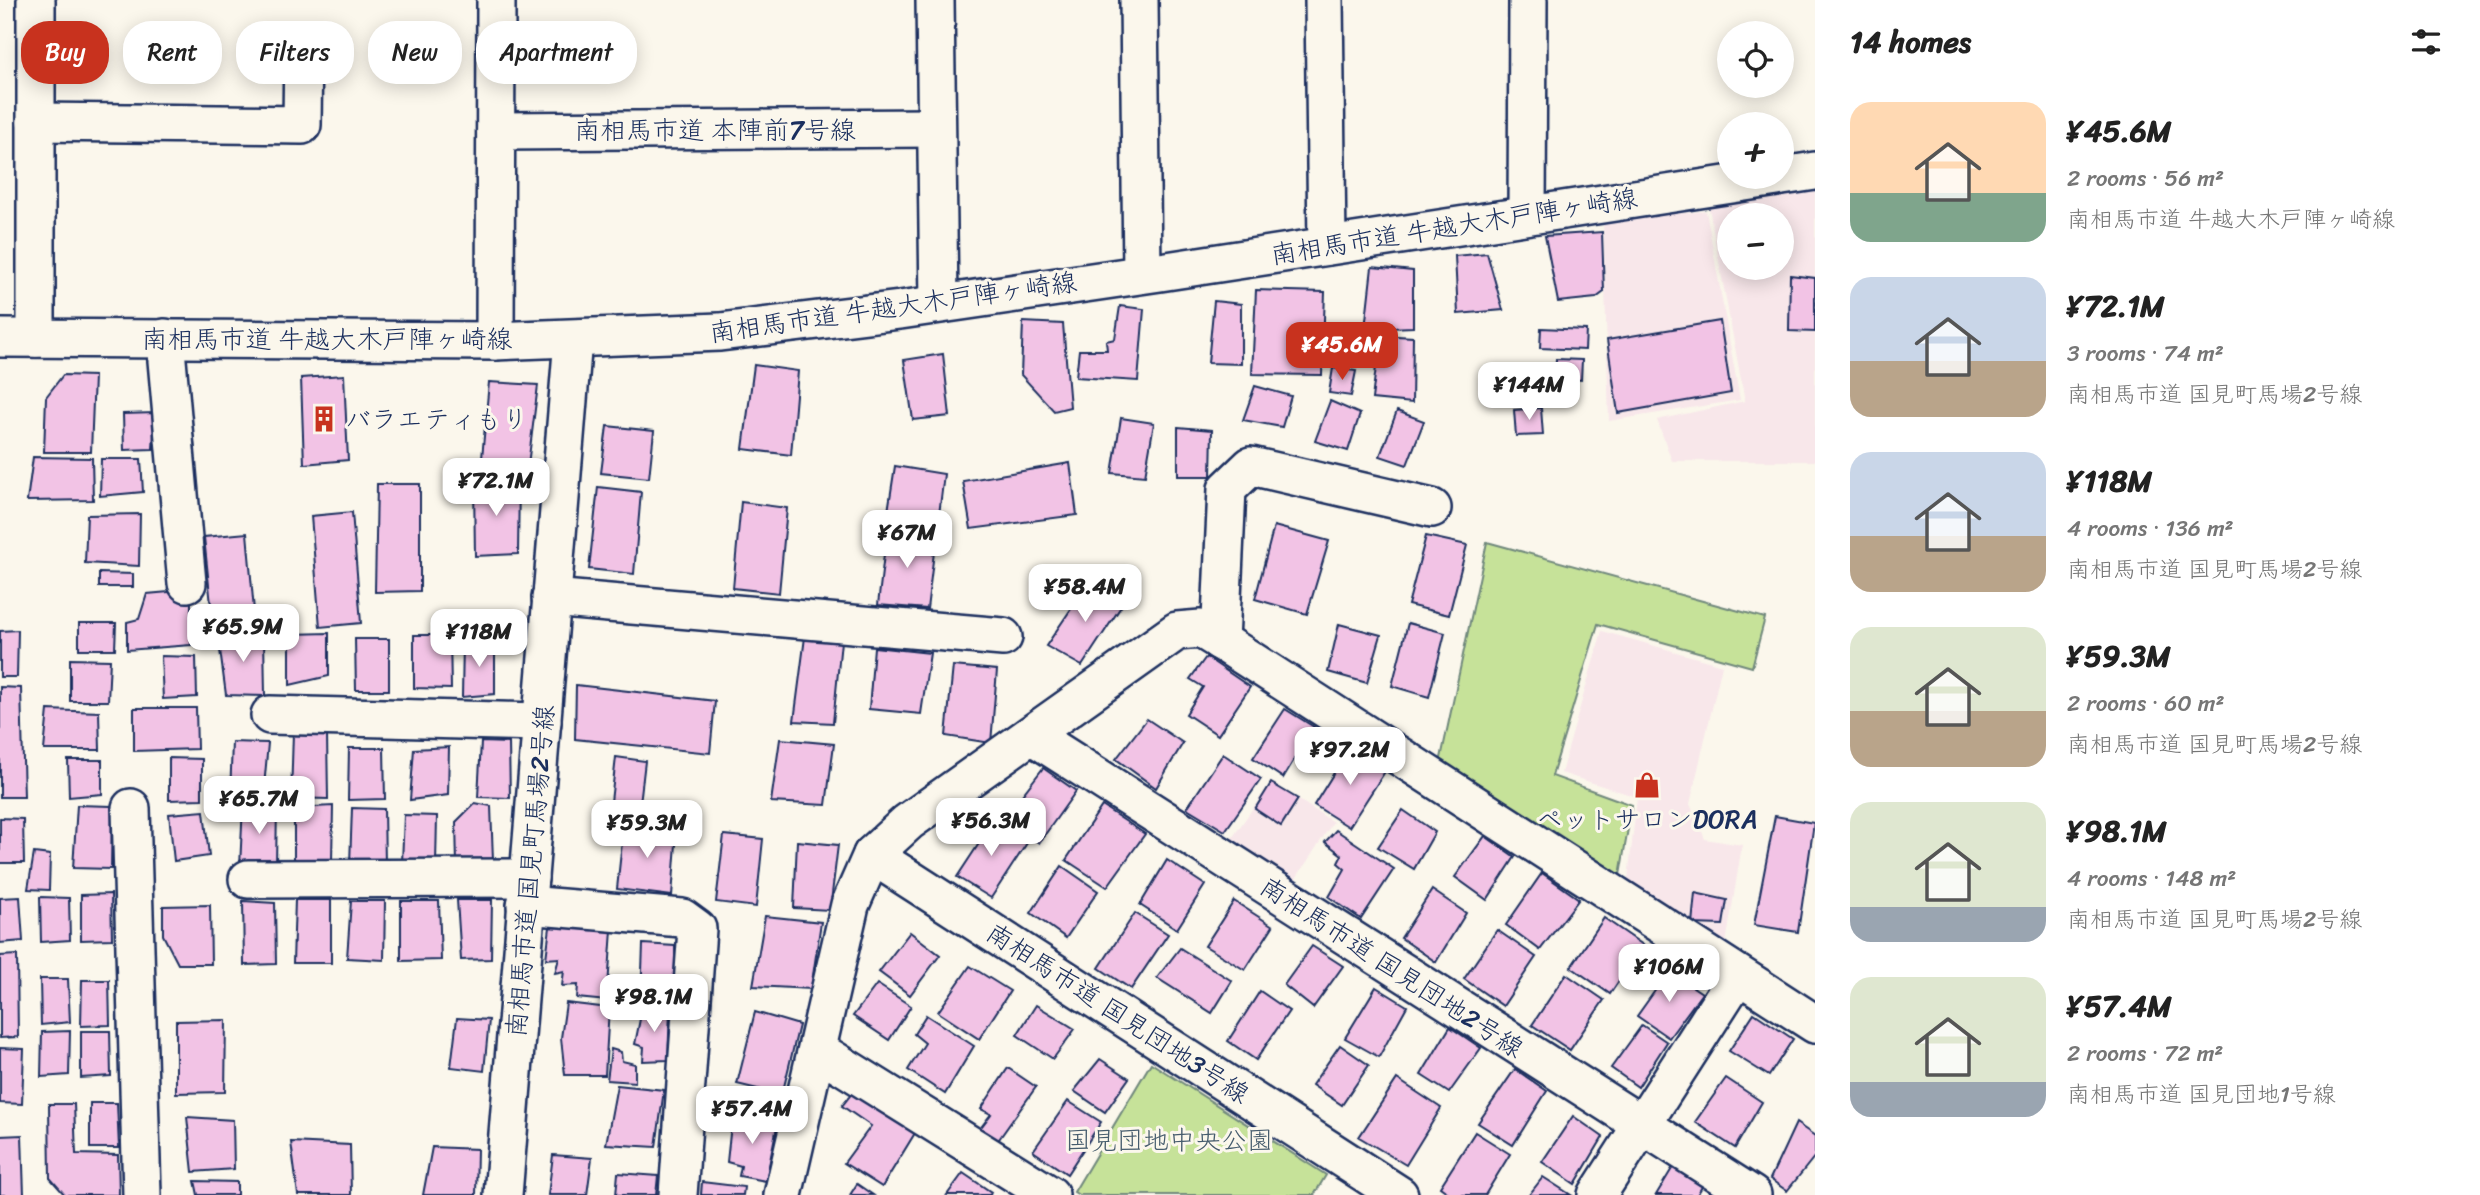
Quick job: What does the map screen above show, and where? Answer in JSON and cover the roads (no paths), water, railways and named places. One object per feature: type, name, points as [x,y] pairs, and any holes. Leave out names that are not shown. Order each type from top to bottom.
[{"type":"street","points":[[36,0],[36,338]]},
{"type":"street","points":[[495,341],[496,0]]},
{"type":"street","points":[[935,0],[934,128],[939,303]]},
{"type":"street","points":[[1139,0],[1142,274]]},
{"type":"street","points":[[1324,0],[1327,246]]},
{"type":"street","points":[[1527,215],[1528,0]]},
{"type":"street","points":[[36,122],[302,125],[303,84]]},
{"type":"street","name":"南相馬市道 本陣前7号線","points":[[496,131],[934,128]]},
{"type":"street","name":"南相馬市道 牛越大木戸陣ヶ崎線","points":[[1794,174],[1815,171]]},
{"type":"street","name":"南相馬市道 牛越大木戸陣ヶ崎線","points":[[0,338],[495,341],[720,332],[1142,274],[1717,186]]},
{"type":"street","points":[[165,338],[187,583]]},
{"type":"street","name":"南相馬市道 国見町馬場2号線","points":[[504,1193],[573,339]]},
{"type":"street","points":[[1220,641],[1227,489],[1251,466],[1433,508]]},
{"type":"street","points":[[551,598],[1003,637]]},
{"type":"street","points":[[783,1195],[819,1051],[850,905],[872,855],[908,822],[1033,736],[1177,631],[1200,629],[1220,641],[1815,1024]]},
{"type":"street","points":[[270,715],[542,722]]},
{"type":"street","name":"南相馬市道 国見団地2号線","points":[[1033,736],[1752,1195]]},
{"type":"street","points":[[131,808],[142,1195]]},
{"type":"street","name":"南相馬市道 国見団地3号線","points":[[872,855],[1399,1195]]},
{"type":"street","points":[[248,878],[527,892],[682,918],[697,929],[678,1195]]},
{"type":"street","points":[[1597,1195],[1738,975]]},
{"type":"street","points":[[819,1051],[1031,1190]]},
{"type":"place","name":"バラエティもり","points":[[324,419]]},
{"type":"place","name":"ペットサロンDORA","points":[[1647,785]]},
{"type":"park label","name":"国見団地中央公園","points":[[1169,1140]]}]
